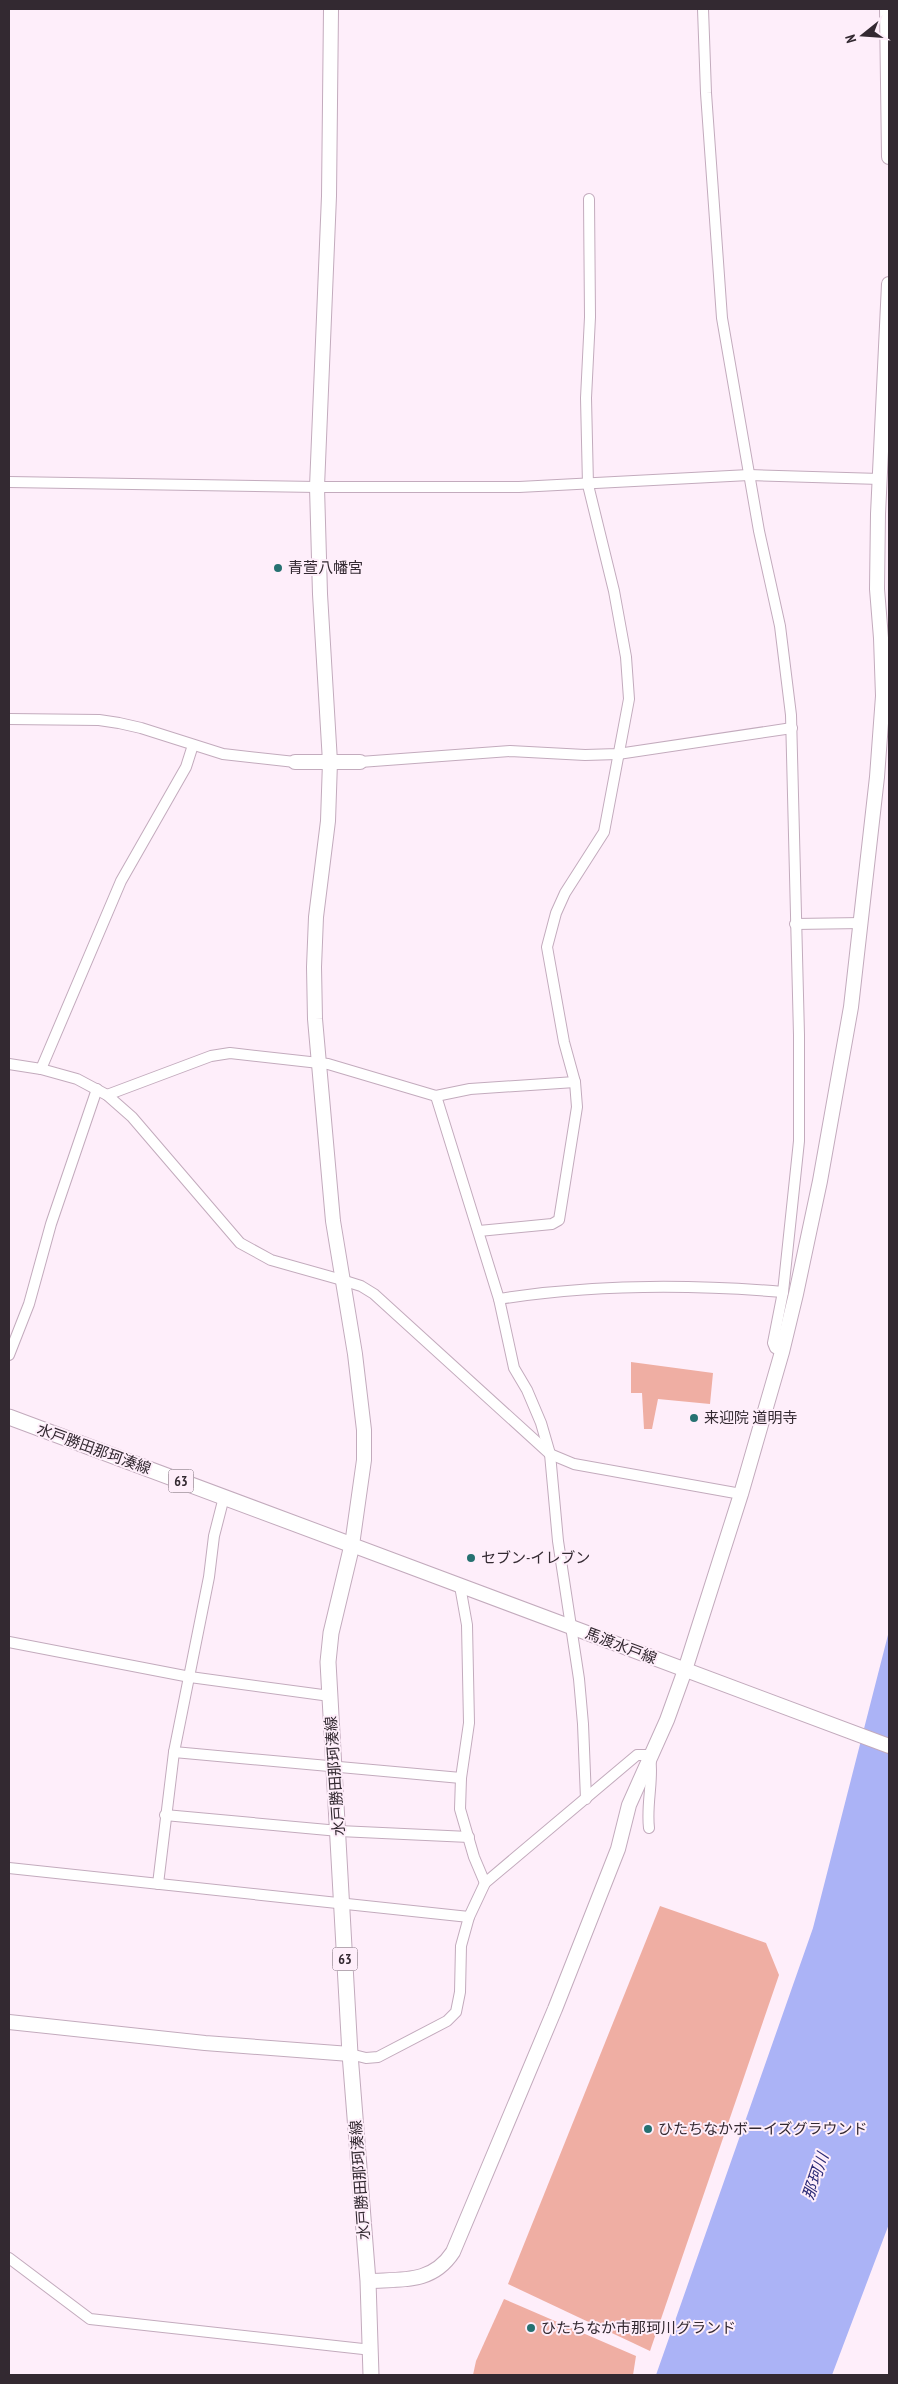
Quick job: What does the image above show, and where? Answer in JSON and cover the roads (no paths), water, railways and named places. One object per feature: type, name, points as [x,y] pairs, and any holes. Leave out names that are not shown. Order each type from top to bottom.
[{"type":"main road","name":"水戸勝田那珂湊線","points":[[9,1417],[352,1545],[329,1644],[330,1696],[350,2054],[368,2281],[372,2350],[371,2375]]},
{"type":"street","points":[[331,9],[329,196],[317,487],[320,594],[330,762],[328,821],[316,917],[314,967],[318,1063],[333,1221],[355,1354],[364,1430],[364,1460],[352,1545]]},
{"type":"street","points":[[703,9],[706,93],[722,318],[749,475],[780,626],[792,728],[800,1141],[783,1292],[773,1343],[775,1348],[782,1352]]},
{"type":"street","points":[[887,9],[889,156]]},
{"type":"street","points":[[478,1231],[552,1224],[559,1220],[578,1106],[575,1082],[564,1042],[547,947],[556,913],[565,894],[604,832],[629,699],[626,657],[614,591],[588,485],[586,398],[590,317],[589,199]]},
{"type":"street","points":[[368,2281],[422,2277],[445,2264],[453,2252],[585,1934],[618,1849],[629,1805],[667,1720],[686,1670],[741,1494],[782,1352],[820,1181],[837,1093],[862,923],[883,696],[882,638],[877,589],[889,284]]},
{"type":"street","points":[[9,482],[317,487],[519,487],[588,485],[749,475],[880,479]]},
{"type":"street","points":[[9,718],[99,720],[119,723],[223,754],[295,762],[360,762],[510,751],[585,756],[618,754],[792,728]]},
{"type":"street","points":[[41,1069],[121,881],[186,766],[193,745]]},
{"type":"street","points":[[796,924],[862,923]]},
{"type":"street","points":[[107,1094],[211,1056],[230,1053],[328,1064],[436,1096],[470,1089],[575,1082]]},
{"type":"street","points":[[9,1064],[41,1069],[77,1079],[107,1094],[143,1129],[240,1243],[272,1260],[361,1286],[374,1294],[550,1454],[583,1466],[741,1494]]},
{"type":"street","points":[[9,1355],[29,1304],[51,1224],[97,1089]]},
{"type":"street","points":[[436,1096],[499,1299],[514,1368],[528,1390],[541,1423],[550,1454],[558,1541],[583,1724],[586,1799]]},
{"type":"street","points":[[499,1299],[600,1287],[719,1288],[783,1292]]},
{"type":"street","points":[[158,1884],[174,1752],[209,1577],[214,1536],[224,1497]]},
{"type":"street","name":"馬渡水戸線","points":[[352,1545],[889,1746]]},
{"type":"street","points":[[460,1586],[467,1625],[469,1723],[461,1778],[460,1809],[474,1857],[485,1883]]},
{"type":"street","points":[[9,1642],[190,1677],[330,1696]]},
{"type":"street","points":[[174,1752],[461,1778]]},
{"type":"street","points":[[9,2022],[204,2043],[350,2054],[366,2058],[378,2057],[439,2026],[456,2012],[460,1992],[462,1946],[469,1917],[485,1883],[566,1813],[586,1799],[638,1755],[650,1756]]},
{"type":"street","points":[[649,1828],[647,1814],[652,1770],[650,1756]]},
{"type":"street","points":[[165,1815],[339,1832],[469,1837]]},
{"type":"street","points":[[9,1868],[469,1917]]},
{"type":"street","points":[[9,2258],[90,2319],[372,2350]]},
{"type":"water","name":"那珂川","points":[[889,1631],[889,2224],[832,2375],[656,2375],[813,1928]]},
{"type":"place","name":"青萱八幡宮","points":[[278,568]]},
{"type":"place","name":"来迎院 道明寺","points":[[694,1418]]},
{"type":"place","name":"セブン-イレブン","points":[[471,1558]]},
{"type":"place","name":"ひたちなかボーイズグラウンド","points":[[648,2129]]},
{"type":"place","name":"ひたちなか市那珂川グランド","points":[[531,2328]]}]
